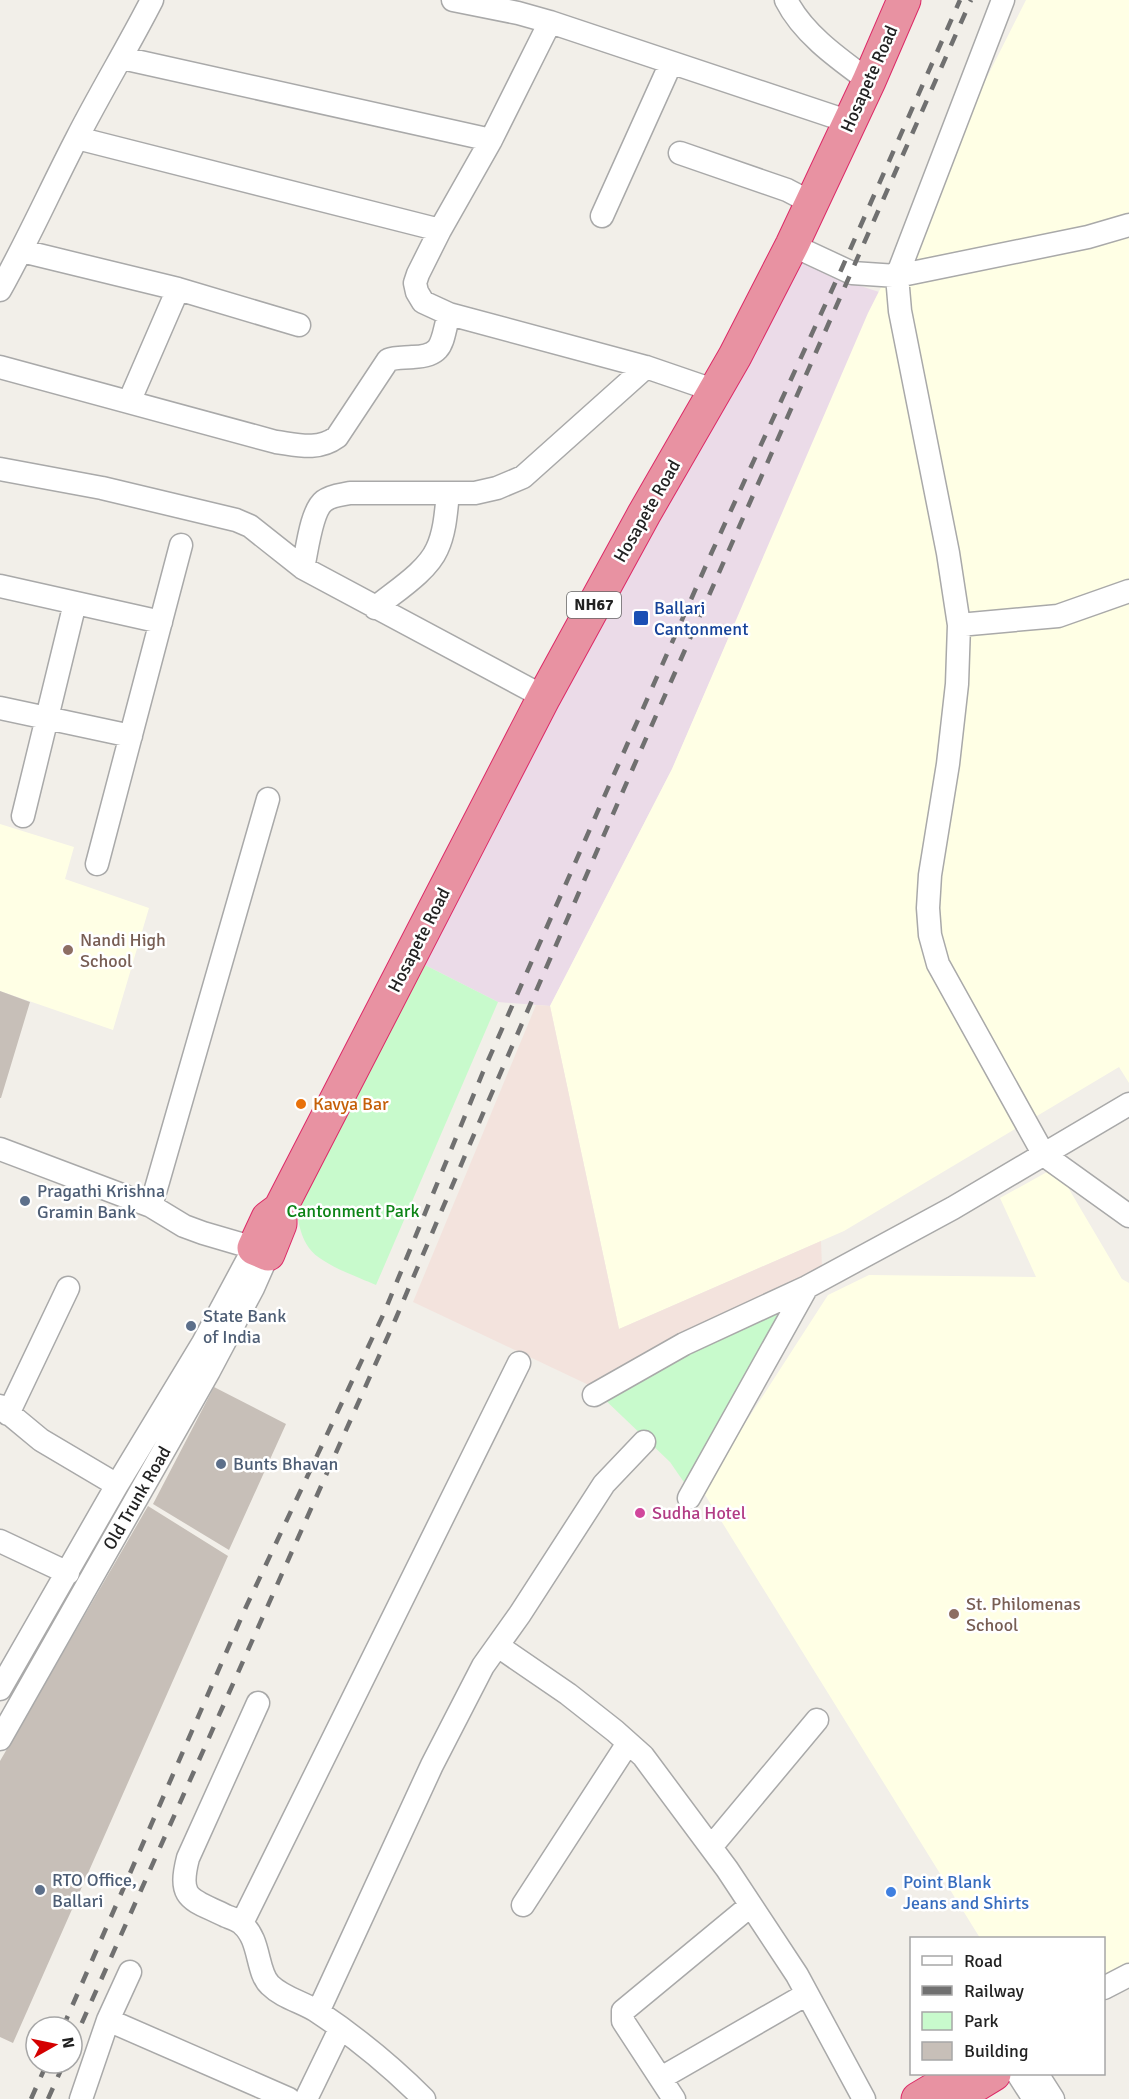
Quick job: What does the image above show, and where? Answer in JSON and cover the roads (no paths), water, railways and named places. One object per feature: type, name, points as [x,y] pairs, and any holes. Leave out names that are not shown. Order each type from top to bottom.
[{"type":"highway","name":"Hosapete Road","points":[[261,1251],[280,1224],[280,1209],[544,697],[644,514],[716,391],[792,245],[869,81],[904,0]]},
{"type":"highway","points":[[918,2099],[957,2075]]},
{"type":"highway","points":[[953,2099],[991,2075]]},
{"type":"street","points":[[0,290],[22,251],[77,138],[152,0]]},
{"type":"street","points":[[453,0],[497,4],[850,122]]},
{"type":"street","points":[[786,0],[792,12],[836,57],[869,81]]},
{"type":"street","points":[[1003,0],[897,276],[900,311],[948,553],[958,626],[957,684],[952,730],[930,876],[928,908],[930,935],[939,963],[1044,1155],[1129,1216]]},
{"type":"street","points":[[550,22],[491,140],[440,230],[416,283],[417,292],[423,302],[449,314],[646,367],[716,391]]},
{"type":"street","points":[[122,58],[491,140]]},
{"type":"street","points":[[602,216],[671,63]]},
{"type":"street","points":[[77,138],[440,230]]},
{"type":"street","points":[[680,153],[787,190],[812,203]]},
{"type":"street","points":[[792,245],[852,273],[897,276],[1088,237],[1129,225]]},
{"type":"street","points":[[22,251],[178,289],[299,325]]},
{"type":"street","points":[[129,402],[178,289]]},
{"type":"street","points":[[0,367],[276,442],[316,447],[327,444],[336,437],[388,360],[427,357],[438,350],[449,314]]},
{"type":"street","points":[[303,568],[315,512],[322,502],[334,496],[350,493],[475,493],[497,488],[523,477],[646,367]]},
{"type":"street","points":[[0,469],[102,488],[236,520],[250,526],[303,568],[544,697]]},
{"type":"street","points":[[375,608],[428,565],[437,550],[446,521],[448,493]]},
{"type":"street","points":[[97,864],[181,545]]},
{"type":"street","points":[[0,586],[161,622]]},
{"type":"street","points":[[958,626],[1058,616],[1129,591]]},
{"type":"street","points":[[23,816],[75,603]]},
{"type":"street","points":[[0,708],[131,736]]},
{"type":"street","points":[[151,1206],[268,799]]},
{"type":"street","points":[[594,1395],[684,1344],[807,1287],[952,1208],[1129,1104]]},
{"type":"street","points":[[0,1149],[151,1206],[184,1226],[261,1251]]},
{"type":"street","name":"Old Trunk Road","points":[[3,1677],[68,1573],[117,1485],[203,1343],[261,1251]]},
{"type":"street","name":"Old Trunk Road","points":[[0,1739],[209,1371],[253,1288],[261,1251]]},
{"type":"street","points":[[689,1498],[807,1287]]},
{"type":"street","points":[[68,1288],[4,1410],[41,1440],[117,1485]]},
{"type":"street","points":[[242,1923],[519,1363]]},
{"type":"street","points":[[318,2012],[432,1765],[483,1666],[604,1484],[644,1442]]},
{"type":"street","points":[[0,1541],[68,1573]]},
{"type":"street","points":[[498,1646],[568,1694],[643,1756],[711,1847],[797,1975],[864,2099]]},
{"type":"street","points":[[258,1704],[188,1858],[184,1875],[185,1890],[190,1899],[242,1923],[253,1937],[268,1984],[318,2012],[404,2079],[424,2099]]},
{"type":"street","points":[[711,1847],[818,1720]]},
{"type":"street","points":[[523,1905],[628,1743]]},
{"type":"street","points":[[674,2099],[623,2021],[623,2011],[750,1906]]},
{"type":"street","points":[[82,2099],[108,2020],[130,1972]]},
{"type":"street","points":[[1105,1987],[1129,1975]]},
{"type":"street","points":[[661,2078],[807,1994]]},
{"type":"street","points":[[108,2020],[289,2099]]},
{"type":"street","points":[[306,2099],[340,2029]]},
{"type":"street","points":[[1019,2075],[1034,2099]]},
{"type":"street","points":[[1038,2075],[1053,2099]]},
{"type":"railway","points":[[68,2015],[246,1607],[384,1313],[483,1072],[711,554],[842,268],[960,0]]},
{"type":"railway","points":[[84,2018],[396,1318],[633,768],[971,0]]},
{"type":"railway","points":[[31,2099],[42,2075]]},
{"type":"railway","points":[[48,2099],[59,2075]]},
{"type":"place","name":"Ballari Cantonment","points":[[641,618]]},
{"type":"place","name":"Nandi High School","points":[[68,950]]},
{"type":"place","name":"Kavya Bar","points":[[301,1104]]},
{"type":"place","name":"Pragathi Krishna Gramin Bank","points":[[25,1201]]},
{"type":"place","name":"State Bank of India","points":[[191,1326]]},
{"type":"place","name":"Bunts Bhavan","points":[[221,1464]]},
{"type":"place","name":"Sudha Hotel","points":[[640,1513]]},
{"type":"place","name":"St. Philomenas School","points":[[954,1614]]},
{"type":"place","name":"RTO Office, Ballari","points":[[40,1890]]},
{"type":"place","name":"Point Blank Jeans and Shirts","points":[[891,1892]]},
{"type":"park label","name":"Cantonment Park","points":[[353,1211]]}]
